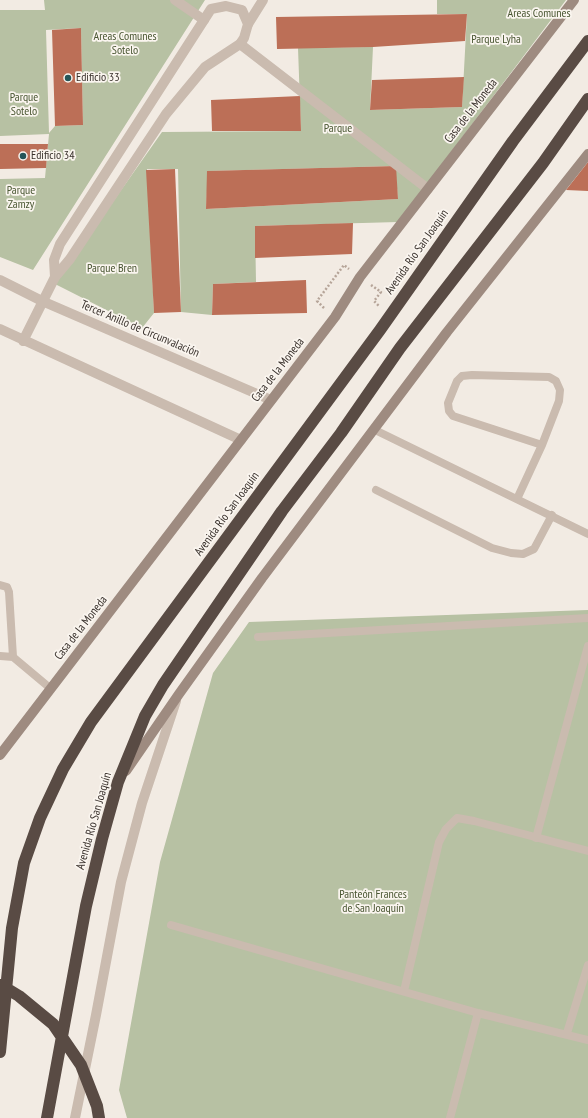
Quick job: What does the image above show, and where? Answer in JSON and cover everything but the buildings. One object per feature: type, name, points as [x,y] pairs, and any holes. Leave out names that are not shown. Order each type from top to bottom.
[{"type":"highway","name":"Avenida Río San Joaquín","points":[[0,1052],[12,928],[24,863],[40,818],[63,769],[96,716],[380,330],[509,147],[588,41]]},
{"type":"highway","name":"Avenida Río San Joaquín","points":[[47,1118],[86,906],[118,782],[145,716],[167,678],[282,511],[341,433],[400,348],[543,163],[588,99]]},
{"type":"highway","points":[[0,984],[19,996],[53,1024],[81,1065],[97,1106],[99,1118]]},
{"type":"main road","name":"Casa de la Moneda","points":[[0,755],[335,317],[360,277],[574,0]]},
{"type":"main road","points":[[118,782],[178,694],[262,578],[375,430],[447,332],[588,154]]},
{"type":"street","points":[[175,0],[204,20]]},
{"type":"street","points":[[23,341],[55,278],[70,259],[166,114],[205,66],[240,44],[244,38],[248,24],[263,0]]},
{"type":"street","points":[[55,278],[54,260],[60,244],[211,9],[226,6],[242,10],[248,24]]},
{"type":"street","points":[[240,44],[428,189]]},
{"type":"street","name":"Tercer Anillo de Circunvalación","points":[[0,280],[42,301],[271,400]]},
{"type":"street","points":[[0,329],[23,341],[241,440]]},
{"type":"street","points":[[75,1118],[121,882],[142,804],[178,694]]},
{"type":"lane","points":[[517,499],[542,444],[559,401],[560,390],[556,381],[548,377],[472,375],[462,376],[457,381],[448,403],[449,411],[453,416],[542,444]]},
{"type":"lane","points":[[375,430],[552,515],[588,534]]},
{"type":"lane","points":[[376,490],[492,548],[511,554],[524,554],[534,549],[552,515]]},
{"type":"lane","points":[[0,585],[7,587],[9,592],[13,657]]},
{"type":"lane","points":[[258,637],[588,618]]},
{"type":"lane","points":[[536,838],[588,646]]},
{"type":"lane","points":[[0,656],[13,657],[50,688]]},
{"type":"lane","points":[[404,990],[428,883],[440,842],[446,829],[457,818],[474,821],[588,851]]},
{"type":"lane","points":[[171,925],[404,990],[478,1013],[567,1033],[588,1040]]},
{"type":"lane","points":[[567,1033],[588,965]]},
{"type":"lane","points":[[450,1118],[478,1013]]},
{"type":"path","points":[[317,301],[344,265]]},
{"type":"green space","name":"Areas Comunes Sotelo","points":[[44,0],[205,0],[33,270],[0,257],[0,179],[45,178],[49,134],[0,136],[0,10],[45,10]],"holes":[[[81,28],[83,125],[55,126],[49,133],[46,30]]]},
{"type":"green space","points":[[437,0],[566,0],[398,222],[255,226],[256,282],[213,284],[212,315],[181,312],[178,169],[147,169],[154,313],[142,328],[55,284],[162,132],[301,131],[298,48],[373,47],[370,110],[462,107],[467,14],[437,14]],"holes":[[[395,166],[398,199],[206,209],[208,171]]]},
{"type":"green space","name":"Panteón Frances de San Joaquín","points":[[588,610],[588,1118],[127,1118],[119,1090],[160,862],[213,673],[249,622]]},
{"type":"place","name":"Edificio 33","points":[[68,78]]},
{"type":"place","name":"Edificio 34","points":[[23,156]]},
{"type":"park label","name":"Areas Comunes","points":[[539,14]]},
{"type":"park label","name":"Parque Lyha","points":[[496,40]]},
{"type":"park label","name":"Parque Sotelo","points":[[24,105]]},
{"type":"park label","name":"Parque","points":[[338,129]]},
{"type":"park label","name":"Parque Zamzy","points":[[21,198]]},
{"type":"park label","name":"Parque Bren","points":[[112,269]]}]
